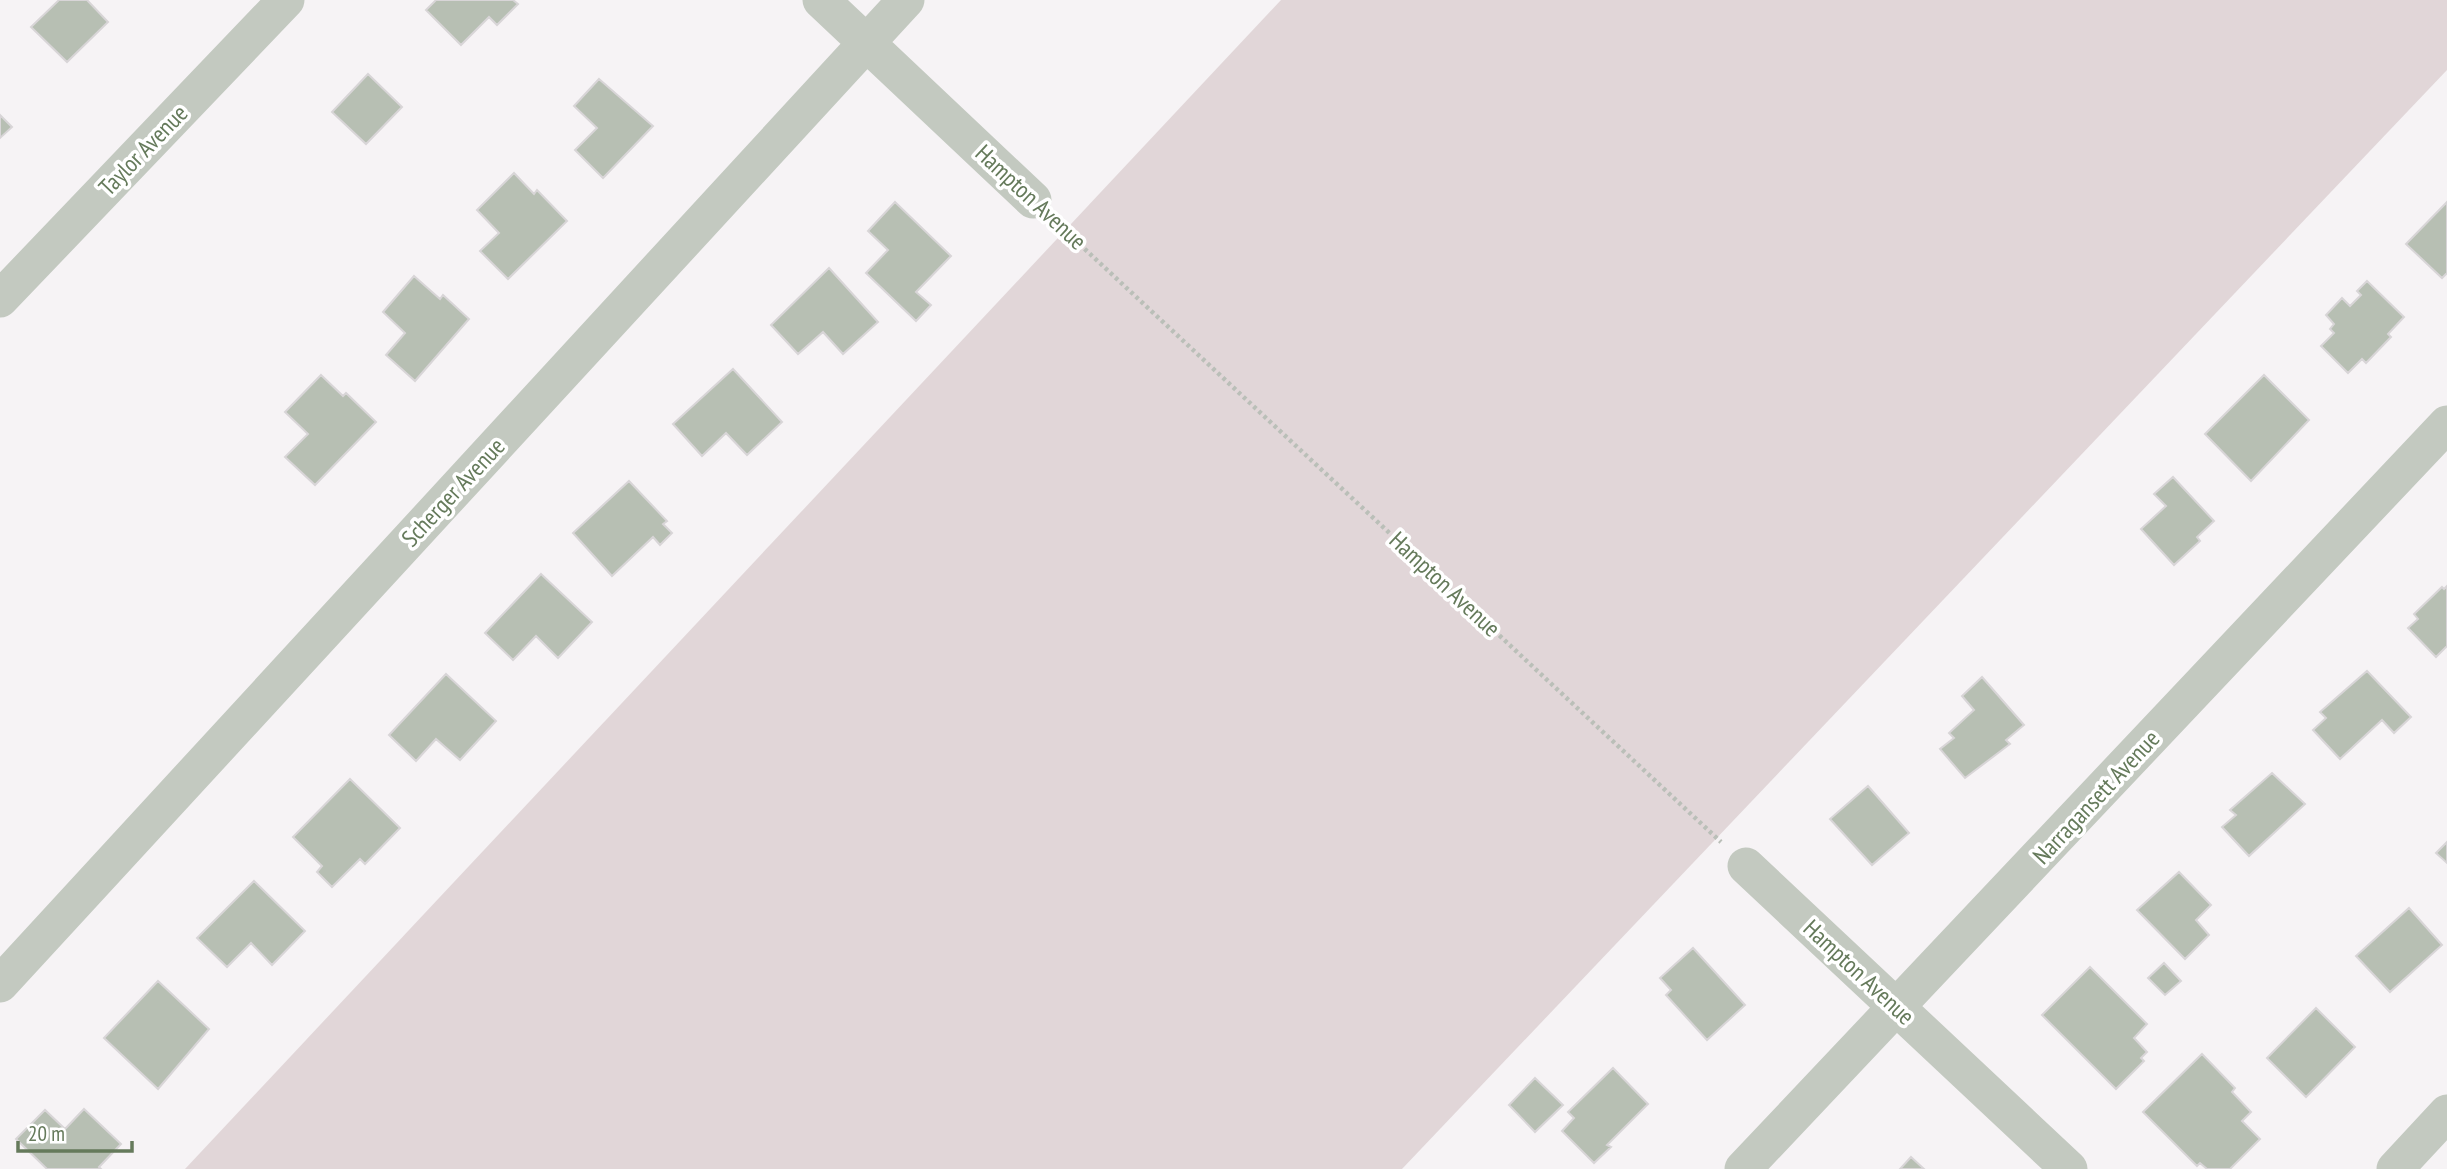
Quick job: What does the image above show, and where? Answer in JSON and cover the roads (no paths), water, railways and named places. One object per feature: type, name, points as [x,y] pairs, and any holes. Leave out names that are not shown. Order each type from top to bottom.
[{"type":"street","name":"Taylor Avenue","points":[[0,299],[286,0]]},
{"type":"street","name":"Hampton Avenue","points":[[821,0],[1033,200]]},
{"type":"street","name":"Scherger Avenue","points":[[0,984],[906,0]]},
{"type":"street","name":"Narragansett Avenue","points":[[1743,1169],[2447,424]]},
{"type":"street","name":"Hampton Avenue","points":[[1746,866],[2069,1169]]},
{"type":"street","points":[[2395,1169],[2447,1113]]}]
